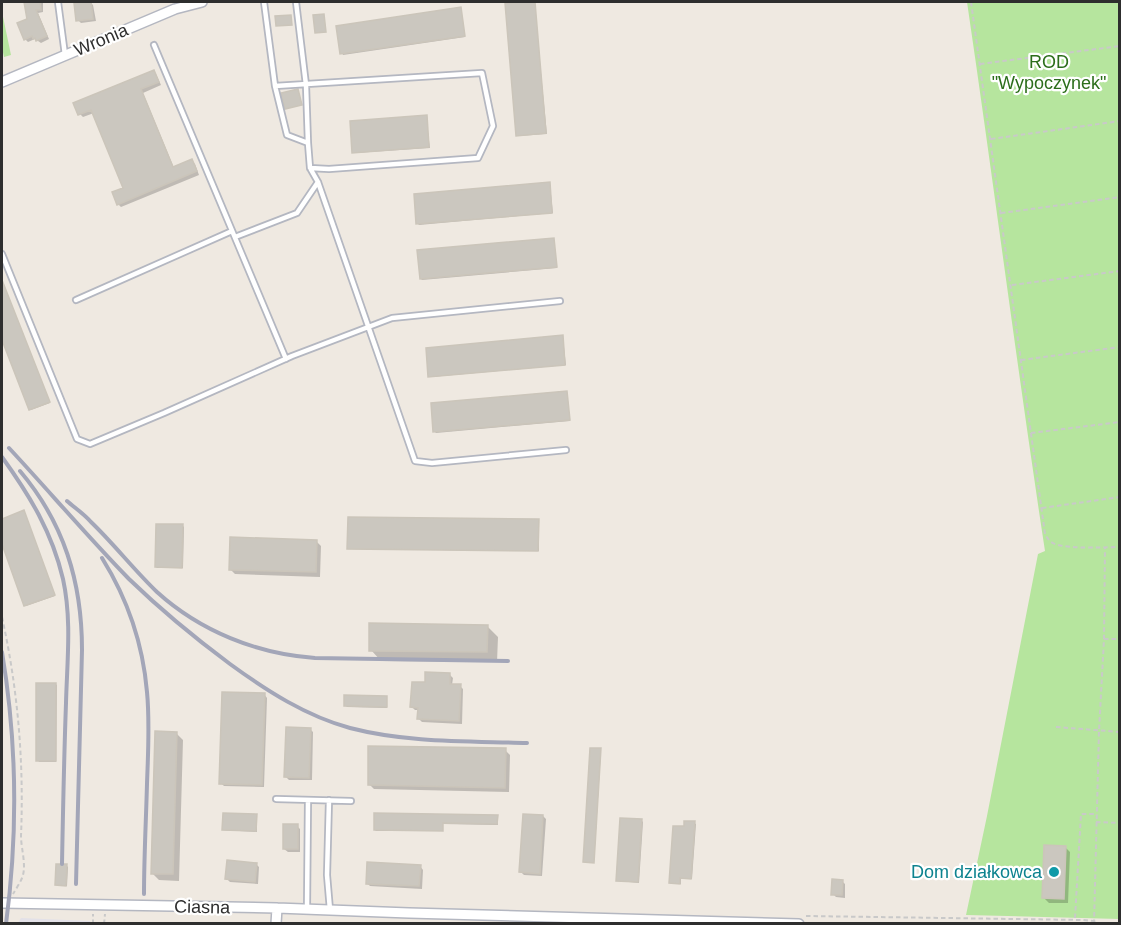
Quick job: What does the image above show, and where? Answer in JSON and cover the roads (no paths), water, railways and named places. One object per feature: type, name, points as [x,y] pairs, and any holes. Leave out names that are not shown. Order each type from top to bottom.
[{"type":"street","name":"Wronia","points":[[2,82],[175,9],[202,2]]},
{"type":"street","name":"Ciasna","points":[[2,903],[277,908],[547,920],[799,924]]},
{"type":"street","points":[[276,924],[277,908]]},
{"type":"lane","points":[[58,2],[65,56]]},
{"type":"lane","points":[[264,2],[275,86],[287,135],[308,142]]},
{"type":"lane","points":[[296,2],[306,85],[310,168],[318,182],[415,461],[432,463],[566,450]]},
{"type":"lane","points":[[154,45],[285,359]]},
{"type":"lane","points":[[275,86],[482,74],[493,126],[478,158],[329,169],[310,168]]},
{"type":"lane","points":[[235,237],[297,213],[318,182]]},
{"type":"lane","points":[[76,300],[232,231]]},
{"type":"lane","points":[[2,254],[77,439],[90,444],[285,359],[392,318],[560,301]]},
{"type":"lane","points":[[2,278],[10,274]]},
{"type":"lane","points":[[276,799],[351,801]]},
{"type":"lane","points":[[307,909],[308,800]]},
{"type":"lane","points":[[329,800],[327,875],[330,910]]},
{"type":"railway","points":[[9,448],[114,563],[153,602],[230,664],[287,702],[334,723],[372,733],[438,740],[527,743]]},
{"type":"railway","points":[[2,457],[31,500],[46,530],[53,546],[66,594],[68,641],[62,864]]},
{"type":"railway","points":[[20,471],[48,511],[59,533],[68,554],[78,601],[82,650],[76,884]]},
{"type":"railway","points":[[67,501],[108,539],[157,592],[174,606],[211,629],[251,646],[293,656],[315,658],[508,661]]},
{"type":"railway","points":[[102,558],[119,589],[132,622],[145,674],[149,727],[144,894]]},
{"type":"railway","points":[[2,652],[11,720],[14,788],[13,856],[6,924]]},
{"type":"place","name":"Dom działkowca","points":[[1054,872]]},
{"type":"park label","name":"ROD \"Wypoczynek\"","points":[[1049,72]]}]
